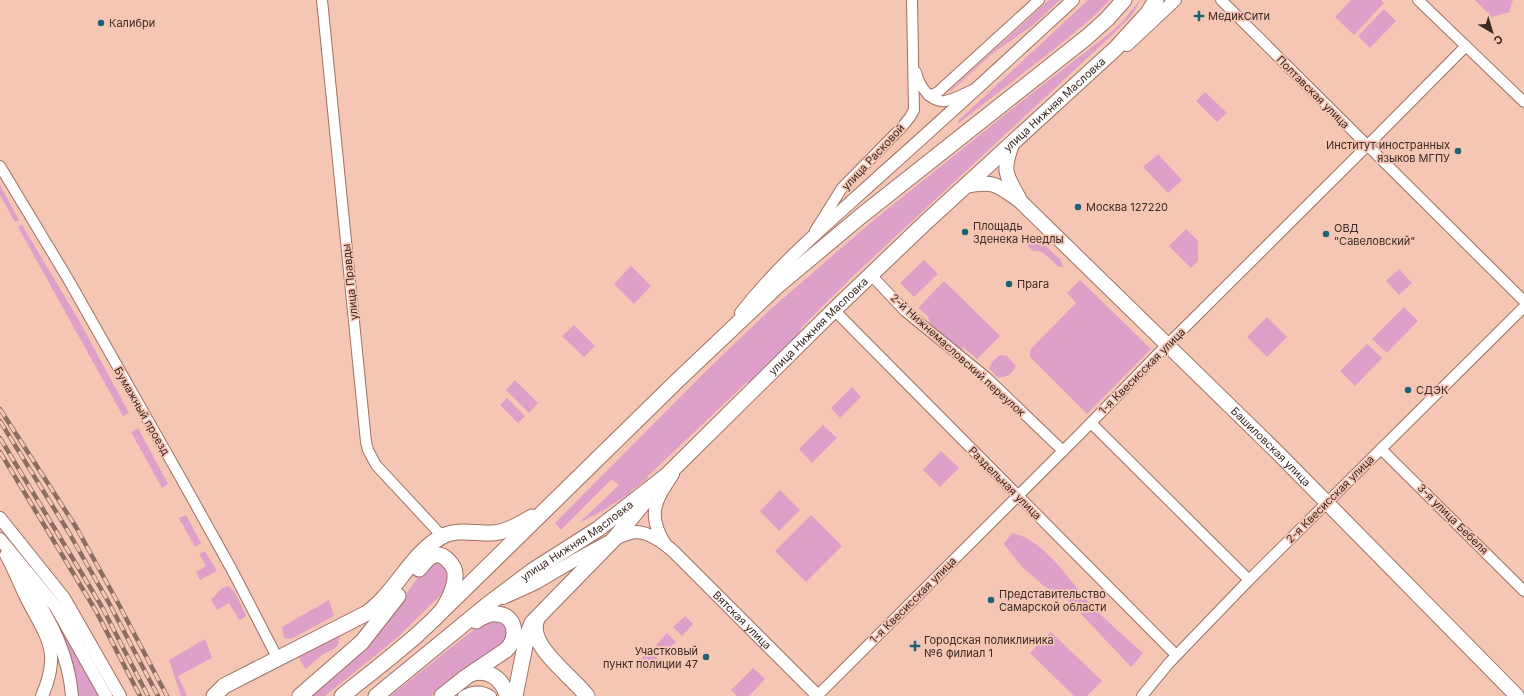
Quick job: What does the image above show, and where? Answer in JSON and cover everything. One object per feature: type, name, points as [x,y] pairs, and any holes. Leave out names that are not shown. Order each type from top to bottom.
[{"type":"main road","points":[[342,696],[405,645],[434,619],[723,336],[776,287],[827,243],[1088,37],[1124,0]]},
{"type":"main road","points":[[1095,68],[1130,34],[1156,0]]},
{"type":"main road","name":"улица Нижняя Масловка","points":[[449,637],[532,571],[609,521],[666,476],[834,310],[965,186],[1095,68]]},
{"type":"main road","name":"Башиловская улица","points":[[1013,142],[1007,158],[1006,172],[1020,200]]},
{"type":"main road","name":"Башиловская улица","points":[[965,186],[991,183],[997,185],[1020,200],[1168,345],[1517,696]]},
{"type":"main road","points":[[515,696],[526,636],[532,624],[540,613],[614,539],[666,476]]},
{"type":"main road","points":[[214,696],[224,686],[367,614],[379,604],[424,550],[442,536],[450,533],[494,533],[505,531],[535,515],[566,491]]},
{"type":"main road","points":[[300,696],[362,642],[420,567],[430,557],[437,555],[442,556],[452,565],[455,578],[448,600],[434,619]]},
{"type":"main road","points":[[288,696],[357,637],[375,618],[396,584]]},
{"type":"main road","points":[[540,613],[535,624],[537,638],[552,660],[575,681],[587,696]]},
{"type":"main road","points":[[376,696],[449,637],[489,614],[498,614],[510,620],[515,634],[511,646],[466,677],[442,696]]},
{"type":"main road","points":[[466,677],[477,672],[490,674],[500,681],[507,696]]},
{"type":"street","name":"улица Правды","points":[[322,0],[366,442],[372,458],[379,469],[442,536]]},
{"type":"street","name":"улица Расковой","points":[[812,236],[842,188],[902,128],[914,110],[912,0]]},
{"type":"street","points":[[928,94],[938,92],[1039,0]]},
{"type":"street","points":[[723,336],[769,279],[812,236],[978,88],[1073,0]]},
{"type":"street","name":"улица Нижняя Масловка","points":[[1095,68],[1126,46],[1175,0]]},
{"type":"street","name":"Полтавская улица","points":[[1220,0],[1524,301]]},
{"type":"street","points":[[1418,0],[1524,102]]},
{"type":"street","name":"1-я Квесисская улица","points":[[817,696],[1092,423],[1466,46]]},
{"type":"street","points":[[913,62],[920,84],[928,94],[937,100],[944,101],[978,88]]},
{"type":"street","name":"Бумажный проезд","points":[[0,166],[68,279],[209,529],[278,659]]},
{"type":"street","name":"2-й Нижнемасловский переулок","points":[[871,276],[905,311],[987,378],[1063,451]]},
{"type":"street","name":"2-я Квесисская улица","points":[[1142,696],[1176,655],[1249,580],[1524,307]]},
{"type":"street","name":"Раздельная улица","points":[[834,310],[1176,655]]},
{"type":"street","points":[[1092,423],[1249,580]]},
{"type":"street","name":"3-я улица Бебеля","points":[[1381,449],[1524,591]]},
{"type":"street","name":"Вятская улица","points":[[681,462],[661,492],[655,513],[656,529],[666,545],[817,696]]},
{"type":"street","points":[[0,518],[64,598],[120,696]]},
{"type":"street","name":"Вятская улица","points":[[488,605],[534,584],[614,539],[635,532],[651,536],[666,545]]},
{"type":"street","points":[[0,539],[56,607],[106,696]]},
{"type":"street","points":[[0,543],[25,596],[49,641],[51,652],[49,679],[42,696]]},
{"type":"street","points":[[10,563],[36,598],[61,645],[69,667],[72,696]]},
{"type":"street","points":[[463,696],[475,691],[481,691],[491,696]]},
{"type":"shaded area","points":[[1049,0],[1060,0],[1032,26],[993,53],[951,91],[950,90]]},
{"type":"shaded area","points":[[1088,0],[1110,0],[1093,17],[1057,47],[959,123],[958,121]]},
{"type":"shaded area","points":[[1140,0],[1131,16],[1111,36],[850,279],[800,329],[802,332],[785,350],[776,356],[769,365],[762,369],[752,382],[746,383],[648,476],[647,479],[630,493],[604,510],[579,523],[619,485],[612,479],[561,530],[555,523],[710,367],[772,308],[869,224],[1017,105],[1110,33],[1123,21]]},
{"type":"shaded area","points":[[1351,0],[1381,0],[1384,3],[1354,35],[1335,17]]},
{"type":"shaded area","points":[[1475,0],[1513,0],[1509,12],[1492,17]]},
{"type":"shaded area","points":[[1384,9],[1396,21],[1370,48],[1358,36]]},
{"type":"shaded area","points":[[1205,92],[1227,113],[1217,122],[1196,101]]},
{"type":"shaded area","points":[[1158,154],[1182,180],[1168,193],[1143,167]]},
{"type":"shaded area","points":[[0,185],[19,220],[15,222],[0,195]]},
{"type":"shaded area","points":[[22,225],[77,317],[129,413],[123,416],[18,227]]},
{"type":"shaded area","points":[[1186,229],[1198,241],[1198,261],[1191,268],[1169,246]]},
{"type":"shaded area","points":[[1037,237],[1060,259],[1063,267],[1059,267],[1041,252],[1033,251],[1026,244],[1031,238]]},
{"type":"shaded area","points":[[924,260],[938,274],[914,297],[900,283]]},
{"type":"shaded area","points":[[631,266],[651,286],[634,304],[614,284]]},
{"type":"shaded area","points":[[1399,269],[1412,283],[1399,295],[1386,281]]},
{"type":"shaded area","points":[[1080,280],[1151,349],[1087,414],[1030,357],[1030,350],[1076,303],[1067,293]]},
{"type":"shaded area","points":[[944,281],[1000,336],[977,359],[962,346],[963,349],[960,353],[932,327],[927,315],[918,308]]},
{"type":"shaded area","points":[[1404,307],[1418,321],[1387,353],[1372,339]]},
{"type":"shaded area","points":[[1267,317],[1287,337],[1267,357],[1247,337]]},
{"type":"shaded area","points":[[574,325],[595,346],[584,357],[562,336]]},
{"type":"shaded area","points":[[1367,344],[1382,358],[1355,386],[1340,371]]},
{"type":"shaded area","points":[[1000,355],[1007,356],[1016,366],[1010,374],[1003,377],[997,377],[989,368],[993,361]]},
{"type":"shaded area","points":[[515,380],[538,403],[529,413],[506,390]]},
{"type":"shaded area","points":[[852,387],[861,397],[840,418],[831,408]]},
{"type":"shaded area","points":[[507,398],[525,416],[518,423],[500,405]]},
{"type":"shaded area","points":[[823,425],[837,438],[812,463],[799,449]]},
{"type":"shaded area","points":[[138,428],[168,484],[162,488],[131,432]]},
{"type":"shaded area","points":[[941,451],[959,468],[940,487],[923,470]]},
{"type":"shaded area","points":[[780,490],[800,510],[779,531],[760,511]]},
{"type":"shaded area","points":[[186,515],[201,543],[195,547],[179,518]]},
{"type":"shaded area","points":[[811,515],[842,546],[806,582],[775,551]]},
{"type":"shaded area","points":[[1012,533],[1024,537],[1036,544],[1047,554],[1095,609],[1143,653],[1131,667],[1066,598],[1044,586],[1022,567],[1004,544]]},
{"type":"shaded area","points":[[205,551],[217,571],[200,580],[196,572],[206,566],[199,554]]},
{"type":"shaded area","points":[[440,561],[449,573],[446,589],[443,593],[398,637],[325,696],[309,696],[365,648],[377,635],[428,563]]},
{"type":"shaded area","points":[[228,586],[234,591],[246,615],[239,620],[229,603],[217,610],[211,599],[222,588]]},
{"type":"shaded area","points":[[41,599],[56,616],[102,696],[77,696]]},
{"type":"shaded area","points":[[329,600],[334,616],[291,639],[284,638],[282,627]]},
{"type":"shaded area","points":[[685,616],[693,624],[682,636],[673,627]]},
{"type":"shaded area","points":[[486,620],[505,622],[508,640],[458,674],[431,696],[390,696]]},
{"type":"shaded area","points":[[1051,632],[1102,681],[1087,696],[1074,696],[1030,653]]},
{"type":"shaded area","points":[[667,633],[676,642],[664,653],[656,645]]},
{"type":"shaded area","points":[[339,637],[340,639],[337,641],[339,642],[336,648],[322,655],[306,669],[304,667],[298,656]]},
{"type":"shaded area","points":[[205,639],[212,658],[178,676],[187,696],[181,696],[169,660]]},
{"type":"shaded area","points":[[650,650],[658,659],[647,671],[638,662]]},
{"type":"shaded area","points":[[753,668],[765,679],[749,696],[737,696],[731,690]]},
{"type":"railway","points":[[0,409],[76,527],[167,696]]},
{"type":"railway","points":[[0,421],[68,531],[109,603],[158,696]]},
{"type":"railway","points":[[0,438],[102,607],[148,696]]},
{"type":"railway","points":[[0,452],[96,611],[140,696]]},
{"type":"place","name":"МедикСити","points":[[1199,16]]},
{"type":"place","name":"Калибри","points":[[101,23]]},
{"type":"place","name":"Институт иностранных языков МГПУ","points":[[1458,151]]},
{"type":"place","name":"Москва 127220","points":[[1078,207]]},
{"type":"place","name":"Площадь Зденека Неедлы","points":[[965,232]]},
{"type":"place","name":"ОВД \"Савеловский\"","points":[[1326,234]]},
{"type":"place","name":"Прага","points":[[1009,284]]},
{"type":"place","name":"СДЭК","points":[[1408,390]]},
{"type":"place","name":"Представительство Самарской области","points":[[991,600]]},
{"type":"place","name":"Городская поликлиника №6 филиал 1","points":[[915,646]]},
{"type":"place","name":"Участковый пункт полиции 47","points":[[706,657]]}]
